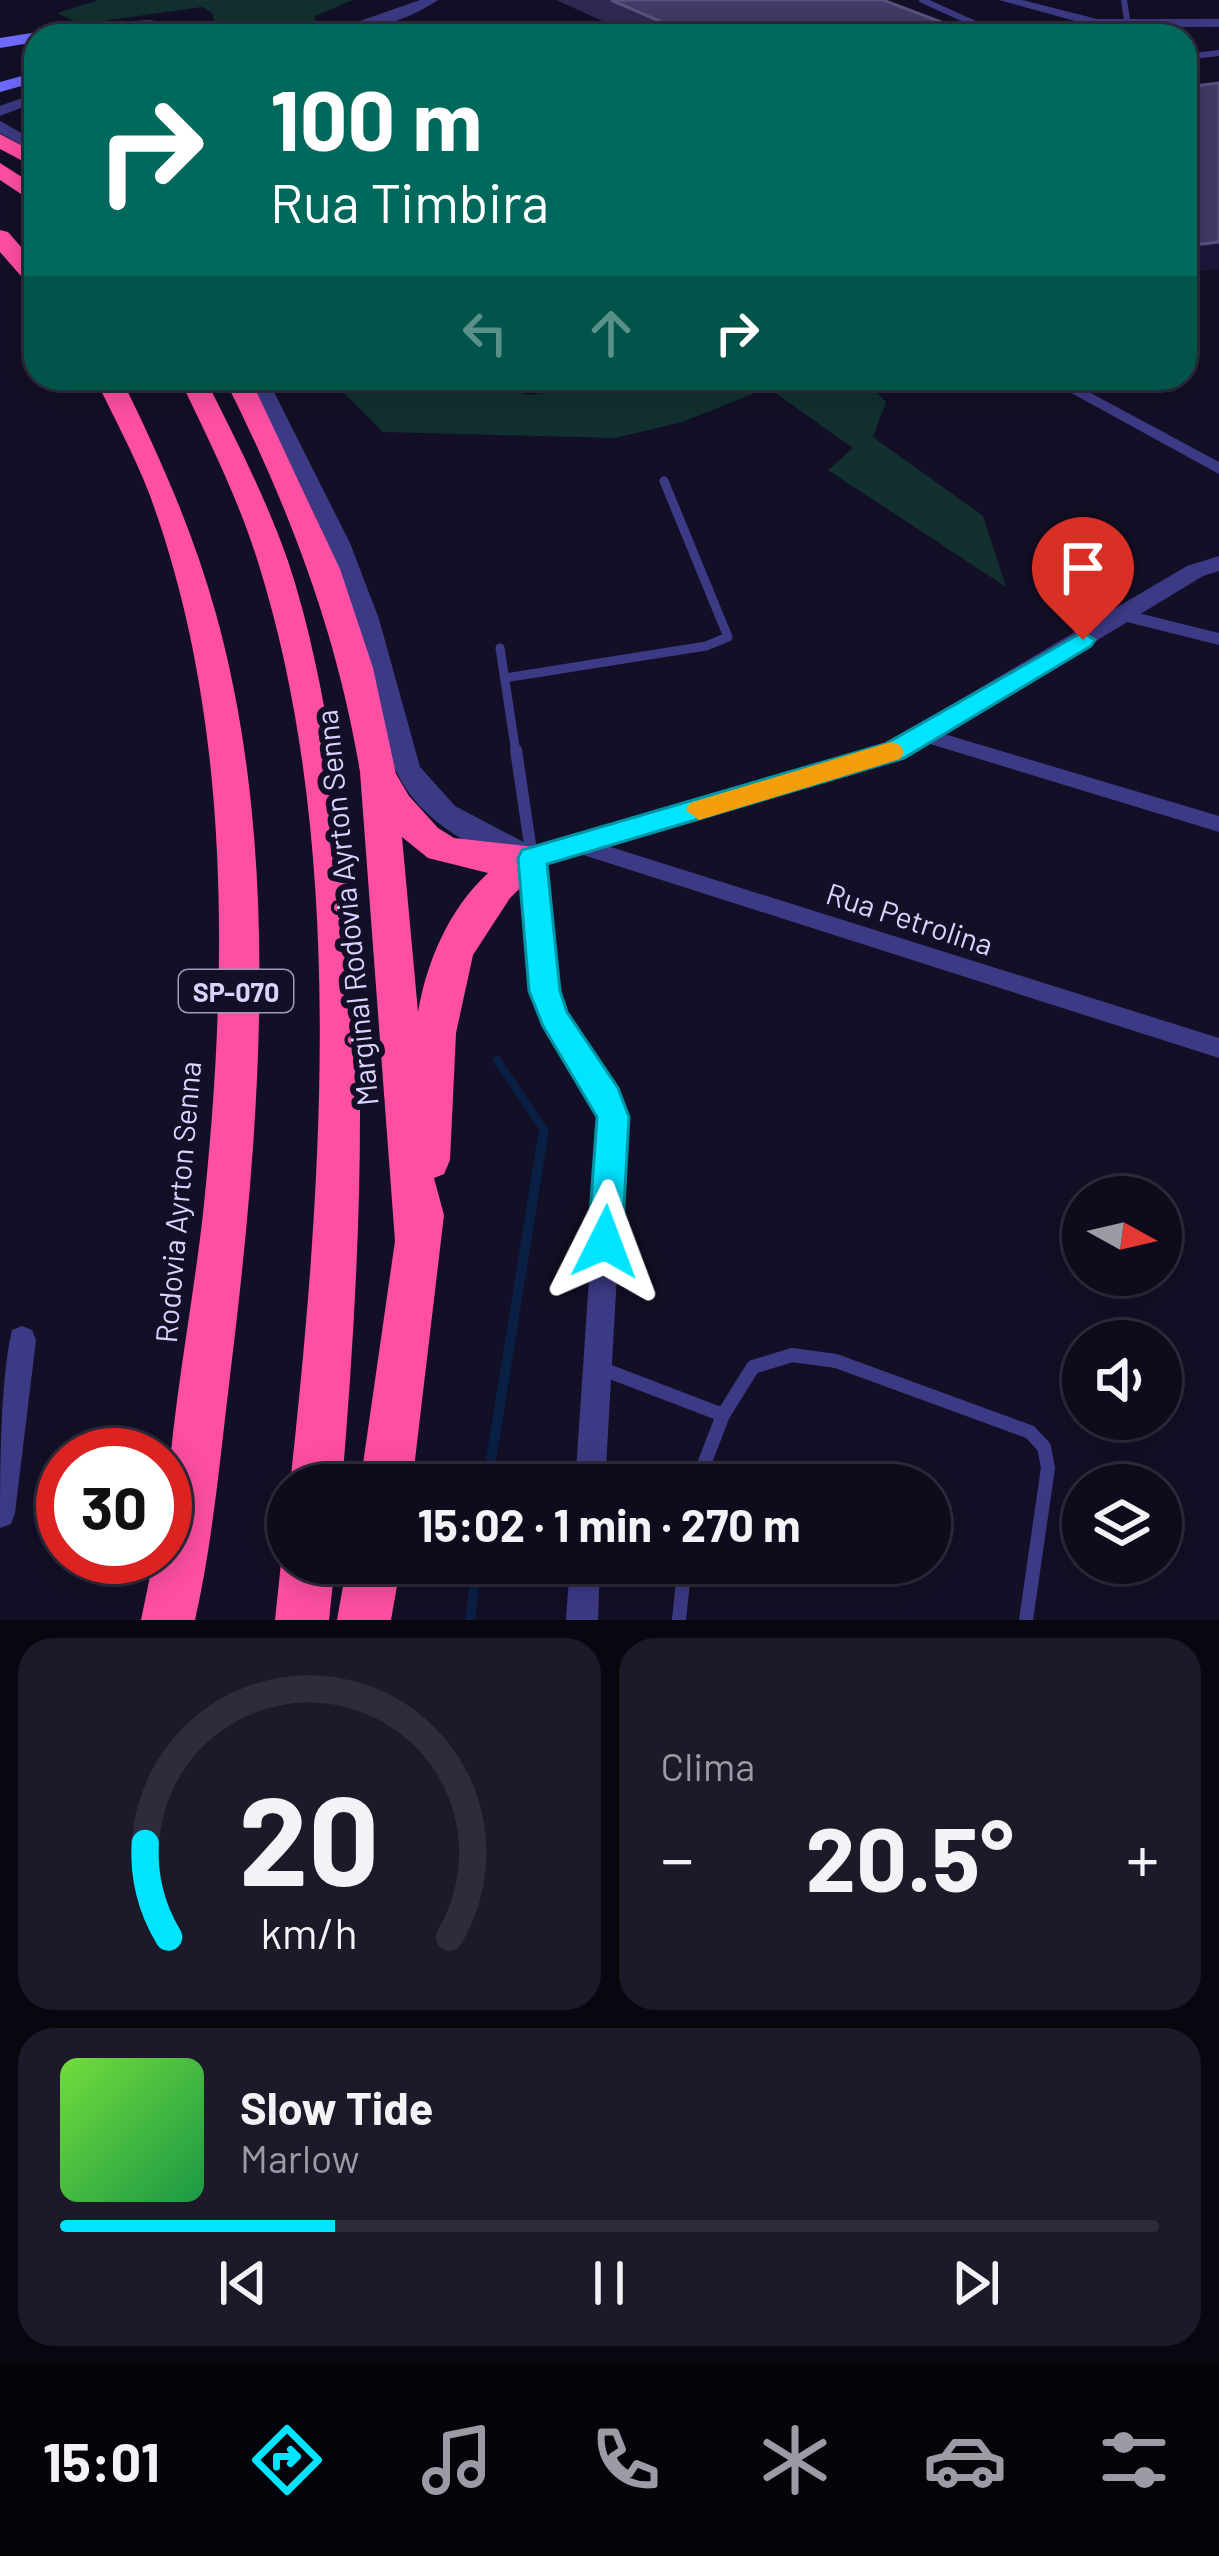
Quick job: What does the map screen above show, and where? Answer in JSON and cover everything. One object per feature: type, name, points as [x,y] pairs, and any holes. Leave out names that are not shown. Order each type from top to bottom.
[{"type":"highway","points":[[0,169],[24,188]]},
{"type":"highway","points":[[0,237],[24,265]]},
{"type":"highway","name":"Rodovia Ayrton Senna","points":[[115,390],[136,426],[178,529],[209,642],[225,764],[237,918],[235,1084],[217,1304],[168,1620]]},
{"type":"highway","name":"SP-070","points":[[199,390],[246,491],[273,564],[297,653],[329,823],[343,1037],[336,1288],[318,1464]]},
{"type":"highway","name":"Marginal Rodovia Ayrton Senna","points":[[243,390],[289,478],[342,610],[367,700],[417,1239]]},
{"type":"highway","points":[[377,772],[404,821],[420,837],[456,854],[490,861],[532,858]]},
{"type":"highway","points":[[389,1464],[428,1171],[436,1018],[446,968],[478,909],[503,880],[532,858]]},
{"type":"highway","points":[[302,1620],[306,1584]]},
{"type":"highway","points":[[364,1620],[370,1584]]},
{"type":"street","points":[[369,24],[431,0]]},
{"type":"street","points":[[1006,0],[1069,19],[1111,24]]},
{"type":"street","points":[[1174,24],[1219,22]]},
{"type":"street","points":[[128,24],[176,24]]},
{"type":"street","points":[[263,390],[339,543],[367,619],[407,769],[417,787],[437,809],[485,839],[532,858],[894,751],[1195,572],[1219,563]]},
{"type":"street","points":[[1074,390],[1219,469]]},
{"type":"street","points":[[1123,616],[1219,639]]},
{"type":"street","points":[[924,735],[1219,824]]},
{"type":"street","name":"Rua Petrolina","points":[[582,846],[1219,1048]]},
{"type":"street","points":[[532,858],[544,991],[554,1017],[607,1098],[613,1117],[591,1464]]},
{"type":"street","points":[[0,1514],[22,1340]]},
{"type":"street","points":[[582,1620],[584,1584]]},
{"type":"lane","points":[[922,0],[975,24]]},
{"type":"lane","points":[[505,678],[706,646],[728,637],[664,481]]},
{"type":"lane","points":[[500,648],[532,858]]},
{"type":"lane","points":[[704,1464],[722,1414],[753,1367],[792,1355],[836,1360],[1030,1432],[1043,1447],[1048,1468],[1025,1620]]},
{"type":"lane","points":[[597,1367],[722,1414]]},
{"type":"lane","points":[[679,1620],[683,1584]]},
{"type":"green space","points":[[99,0],[353,0],[315,16],[316,24],[215,24],[212,13],[202,7],[81,24],[57,13]]},
{"type":"green space","points":[[341,390],[516,390],[528,395],[564,390],[763,390],[682,422],[615,438],[383,432]]},
{"type":"green space","points":[[771,390],[875,390],[886,402],[873,437],[983,516],[1006,587],[828,470],[853,448]]},
{"type":"building","points":[[611,0],[883,0],[946,24],[666,24]]},
{"type":"building","points":[[1219,83],[1219,242],[1197,245],[1197,86]]},
{"type":"waterway","points":[[497,1060],[544,1130],[543,1139]]},
{"type":"waterway","points":[[490,1464],[543,1136]]},
{"type":"waterway","points":[[470,1620],[474,1584]]},
{"type":"slow traffic","points":[[699,810],[891,752]]},
{"type":"route","points":[[605,1242],[613,1117],[607,1098],[554,1017],[544,991],[532,858],[894,751],[1083,640]]}]
